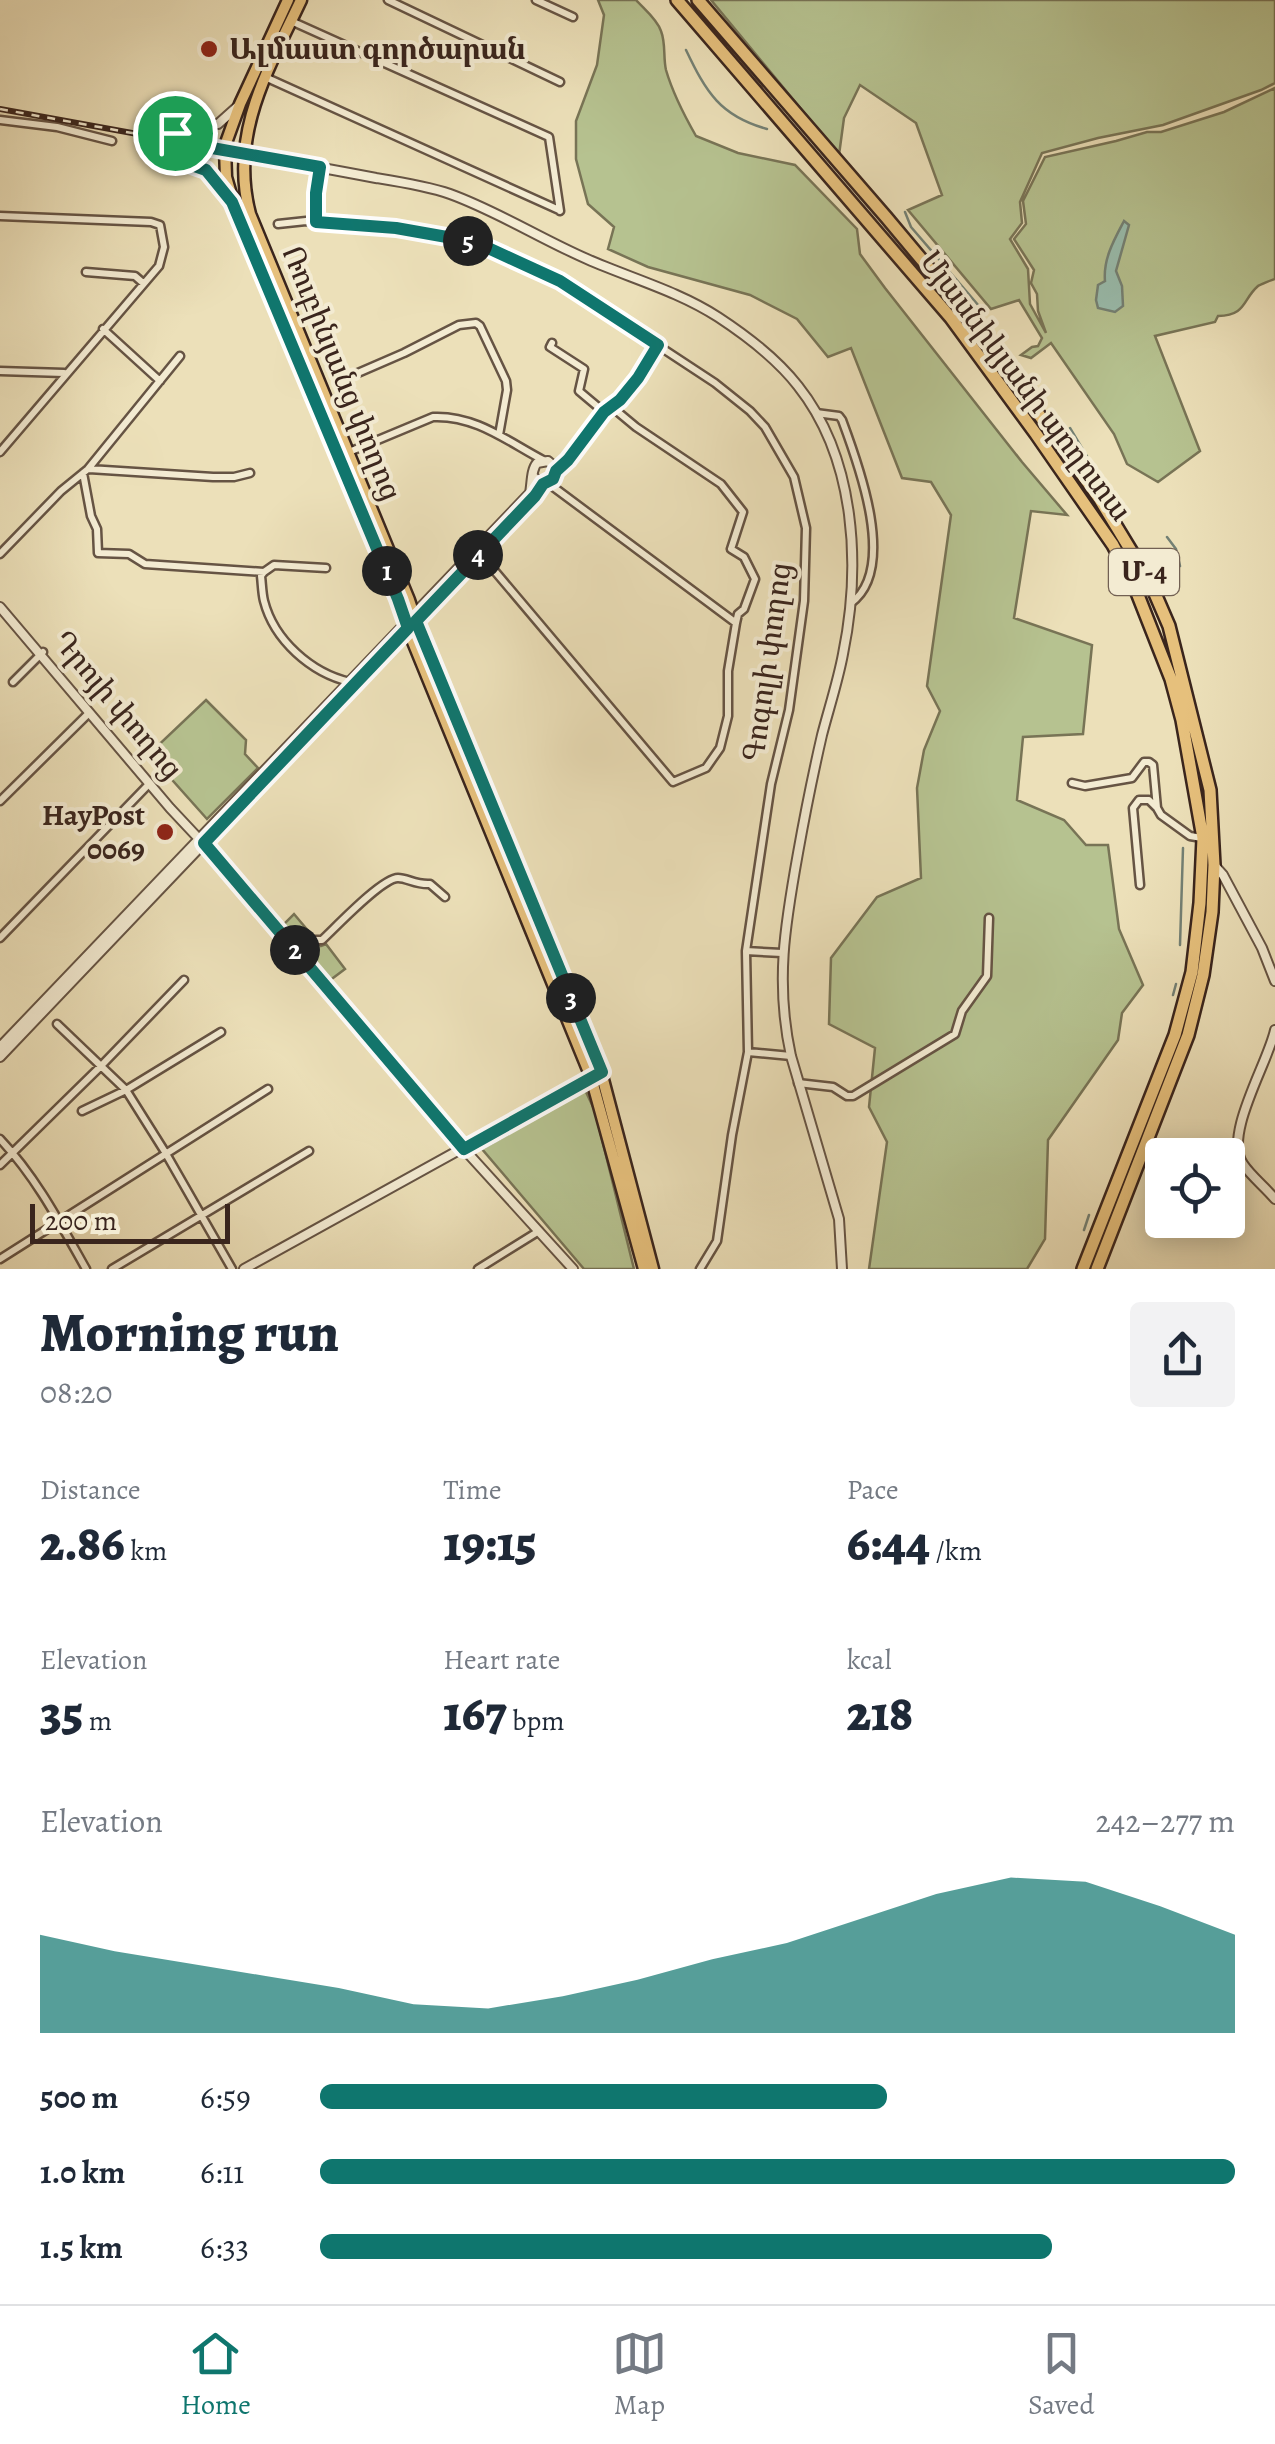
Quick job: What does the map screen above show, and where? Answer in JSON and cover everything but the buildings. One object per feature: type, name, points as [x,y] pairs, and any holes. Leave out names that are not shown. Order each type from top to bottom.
[{"type":"highway","name":"Մյասնիկյանի պողոտա","points":[[677,0],[951,318],[1104,530],[1134,585],[1171,680],[1203,838],[1198,922],[1185,1001],[1175,1035],[1082,1269]]},
{"type":"highway","name":"Մյասնիկյանի պողոտա","points":[[698,0],[963,309],[1122,533],[1169,626],[1210,790],[1214,865],[1210,930],[1196,1004],[1171,1081],[1098,1269]]},
{"type":"main road","name":"Ռուբինյանց փողոց","points":[[288,0],[228,138],[224,158],[232,202],[411,622],[596,1074],[653,1269]]},
{"type":"main road","name":"Ռուբինյանց փողոց","points":[[301,0],[253,106],[243,160],[245,190],[255,229],[348,452],[411,622]]},
{"type":"main road","points":[[228,138],[246,140]]},
{"type":"main road","points":[[224,158],[243,160]]},
{"type":"main road","name":"Ռուբինյանց փողոց","points":[[596,1074],[644,1269]]},
{"type":"street","points":[[388,0],[560,82]]},
{"type":"street","points":[[536,0],[573,17]]},
{"type":"street","points":[[265,77],[560,210],[549,137],[291,21]]},
{"type":"street","points":[[174,152],[175,133],[184,124],[218,124],[240,104]]},
{"type":"street","points":[[0,120],[57,127],[112,140]]},
{"type":"street","points":[[175,133],[190,132],[212,148],[446,192],[575,254],[693,303],[744,334],[770,357],[800,388],[816,414],[836,458],[844,488],[851,540],[850,604],[842,659],[811,784],[782,953],[783,1006],[790,1056],[838,1218],[842,1269]]},
{"type":"street","points":[[174,152],[190,155],[212,148]]},
{"type":"street","points":[[174,152],[186,163],[206,170],[232,202]]},
{"type":"street","points":[[316,222],[320,167]]},
{"type":"street","points":[[0,216],[151,222],[160,225],[164,247],[159,266],[0,452]]},
{"type":"street","name":"Գոգոլի փողոց","points":[[278,224],[289,221],[396,228],[475,242],[560,281],[750,410],[794,478],[806,528],[804,600],[746,951],[748,1052],[716,1241],[700,1269]]},
{"type":"street","points":[[86,272],[135,276],[144,283]]},
{"type":"street","points":[[344,379],[459,325],[476,323],[506,382],[498,435]]},
{"type":"street","points":[[103,330],[160,381]]},
{"type":"street","points":[[478,552],[673,782],[706,768],[720,748],[728,716],[728,670],[736,623],[755,579],[744,556],[731,549],[742,512],[721,484],[579,390],[584,369],[550,347],[552,343]]},
{"type":"street","points":[[0,1046],[535,496],[638,378],[658,345]]},
{"type":"street","points":[[0,554],[85,471],[180,356]]},
{"type":"street","points":[[0,371],[65,374]]},
{"type":"street","points":[[816,414],[842,420],[866,486],[871,515],[869,574],[858,598],[850,604]]},
{"type":"street","points":[[348,452],[433,417],[460,418],[527,452],[551,476],[558,490],[736,623]]},
{"type":"street","points":[[478,552],[530,493],[539,463]]},
{"type":"street","points":[[85,471],[234,477],[250,473]]},
{"type":"street","points":[[85,471],[90,516],[98,529],[98,552],[129,554],[144,564],[264,572]]},
{"type":"street","points":[[534,477],[551,476]]},
{"type":"street","points":[[326,568],[274,565],[261,576],[264,600],[283,638],[313,668],[350,682]]},
{"type":"street","name":"Դրոյի փողոց","points":[[0,604],[464,1149],[574,1269]]},
{"type":"street","points":[[0,1056],[350,682],[411,622]]},
{"type":"street","points":[[13,682],[42,654]]},
{"type":"street","name":"Դրոյի փողոց","points":[[42,654],[88,714],[202,841]]},
{"type":"street","points":[[0,801],[88,714]]},
{"type":"street","points":[[1072,783],[1085,786],[1132,778],[1144,762],[1149,762],[1153,766],[1160,815],[1190,836],[1203,838]]},
{"type":"street","points":[[0,938],[149,784]]},
{"type":"street","points":[[1140,885],[1133,808],[1139,800],[1149,800],[1157,808]]},
{"type":"street","points":[[1214,865],[1223,874],[1262,948],[1275,981]]},
{"type":"street","points":[[294,948],[304,940],[322,940],[381,884],[398,878],[419,885],[430,884],[446,897]]},
{"type":"street","points":[[797,1082],[834,1087],[854,1096],[955,1034],[962,1011],[986,976],[990,918]]},
{"type":"street","points":[[746,951],[782,953]]},
{"type":"street","points":[[0,1164],[184,980]]},
{"type":"street","points":[[57,1024],[126,1090],[232,1269]]},
{"type":"street","points":[[1275,1030],[1239,1126],[1237,1145],[1241,1162],[1275,1199]]},
{"type":"street","points":[[82,1112],[222,1032]]},
{"type":"street","points":[[748,1052],[790,1056]]},
{"type":"street","points":[[244,1269],[596,1074]]},
{"type":"street","points":[[0,1259],[268,1089]]},
{"type":"street","points":[[0,1139],[44,1194],[86,1269]]},
{"type":"street","points":[[112,1269],[309,1150]]},
{"type":"street","points":[[478,1269],[539,1231]]},
{"type":"green space","points":[[598,0],[636,0],[657,22],[669,79],[696,136],[738,153],[795,165],[857,229],[860,254],[1067,515],[1031,511],[1014,618],[1092,645],[1083,734],[1023,737],[1017,800],[1064,820],[1086,845],[1108,845],[1119,929],[1143,985],[1122,1013],[1118,1040],[1048,1140],[1045,1239],[1027,1269],[869,1269],[887,1142],[869,1107],[875,1048],[829,1024],[831,958],[877,897],[921,878],[917,788],[924,750],[940,711],[927,686],[951,515],[931,482],[902,478],[851,348],[828,357],[797,319],[750,295],[648,267],[608,249],[614,227],[588,204],[576,159],[576,121],[597,65],[604,15]]},
{"type":"green space","points":[[711,0],[1275,0],[1275,83],[1163,125],[1042,153],[1020,202],[1022,223],[1010,239],[1028,269],[1030,304],[1046,333],[1031,283],[1034,270],[1014,239],[1026,224],[1023,201],[1045,157],[1161,132],[1224,112],[1275,88],[1275,279],[1258,286],[1234,313],[1218,316],[1215,322],[1155,336],[1200,451],[1158,482],[1127,464],[1114,434],[1051,343],[1031,358],[1021,355],[1038,346],[1042,338],[1019,300],[991,309],[908,210],[942,195],[916,123],[860,85],[844,118],[839,155]]},
{"type":"green space","points":[[206,700],[246,740],[245,754],[258,768],[207,819],[149,754]]},
{"type":"green space","points":[[294,914],[321,946],[326,944],[345,969],[329,981],[282,926]]},
{"type":"green space","points":[[585,1090],[595,1111],[634,1269],[584,1269],[482,1149]]},
{"type":"shaded area","points":[[1124,221],[1129,225],[1116,271],[1123,306],[1115,312],[1098,308],[1096,300],[1098,285],[1105,281],[1110,250]]},
{"type":"waterway","points":[[686,50],[716,100],[737,117],[767,129]]},
{"type":"waterway","points":[[905,212],[911,227],[985,313]]},
{"type":"waterway","points":[[1070,428],[1107,490],[1125,510]]},
{"type":"waterway","points":[[1167,537],[1176,549],[1180,566]]},
{"type":"waterway","points":[[1180,945],[1183,848]]},
{"type":"waterway","points":[[1173,995],[1176,984]]},
{"type":"waterway","points":[[1084,1230],[1089,1215]]},
{"type":"railway","points":[[0,109],[154,137]]},
{"type":"place","name":"Ալմաստ գործարան","points":[[209,49]]},
{"type":"place","name":"HayPost 0069","points":[[165,832]]},
{"type":"route","points":[[190,132],[212,148],[320,167],[316,222],[396,228],[475,242],[560,281],[658,345],[638,378],[604,412],[551,482],[543,484],[416,621],[602,1072],[464,1149],[204,843],[408,628],[232,202],[206,170],[178,158],[175,133],[190,132]]}]
